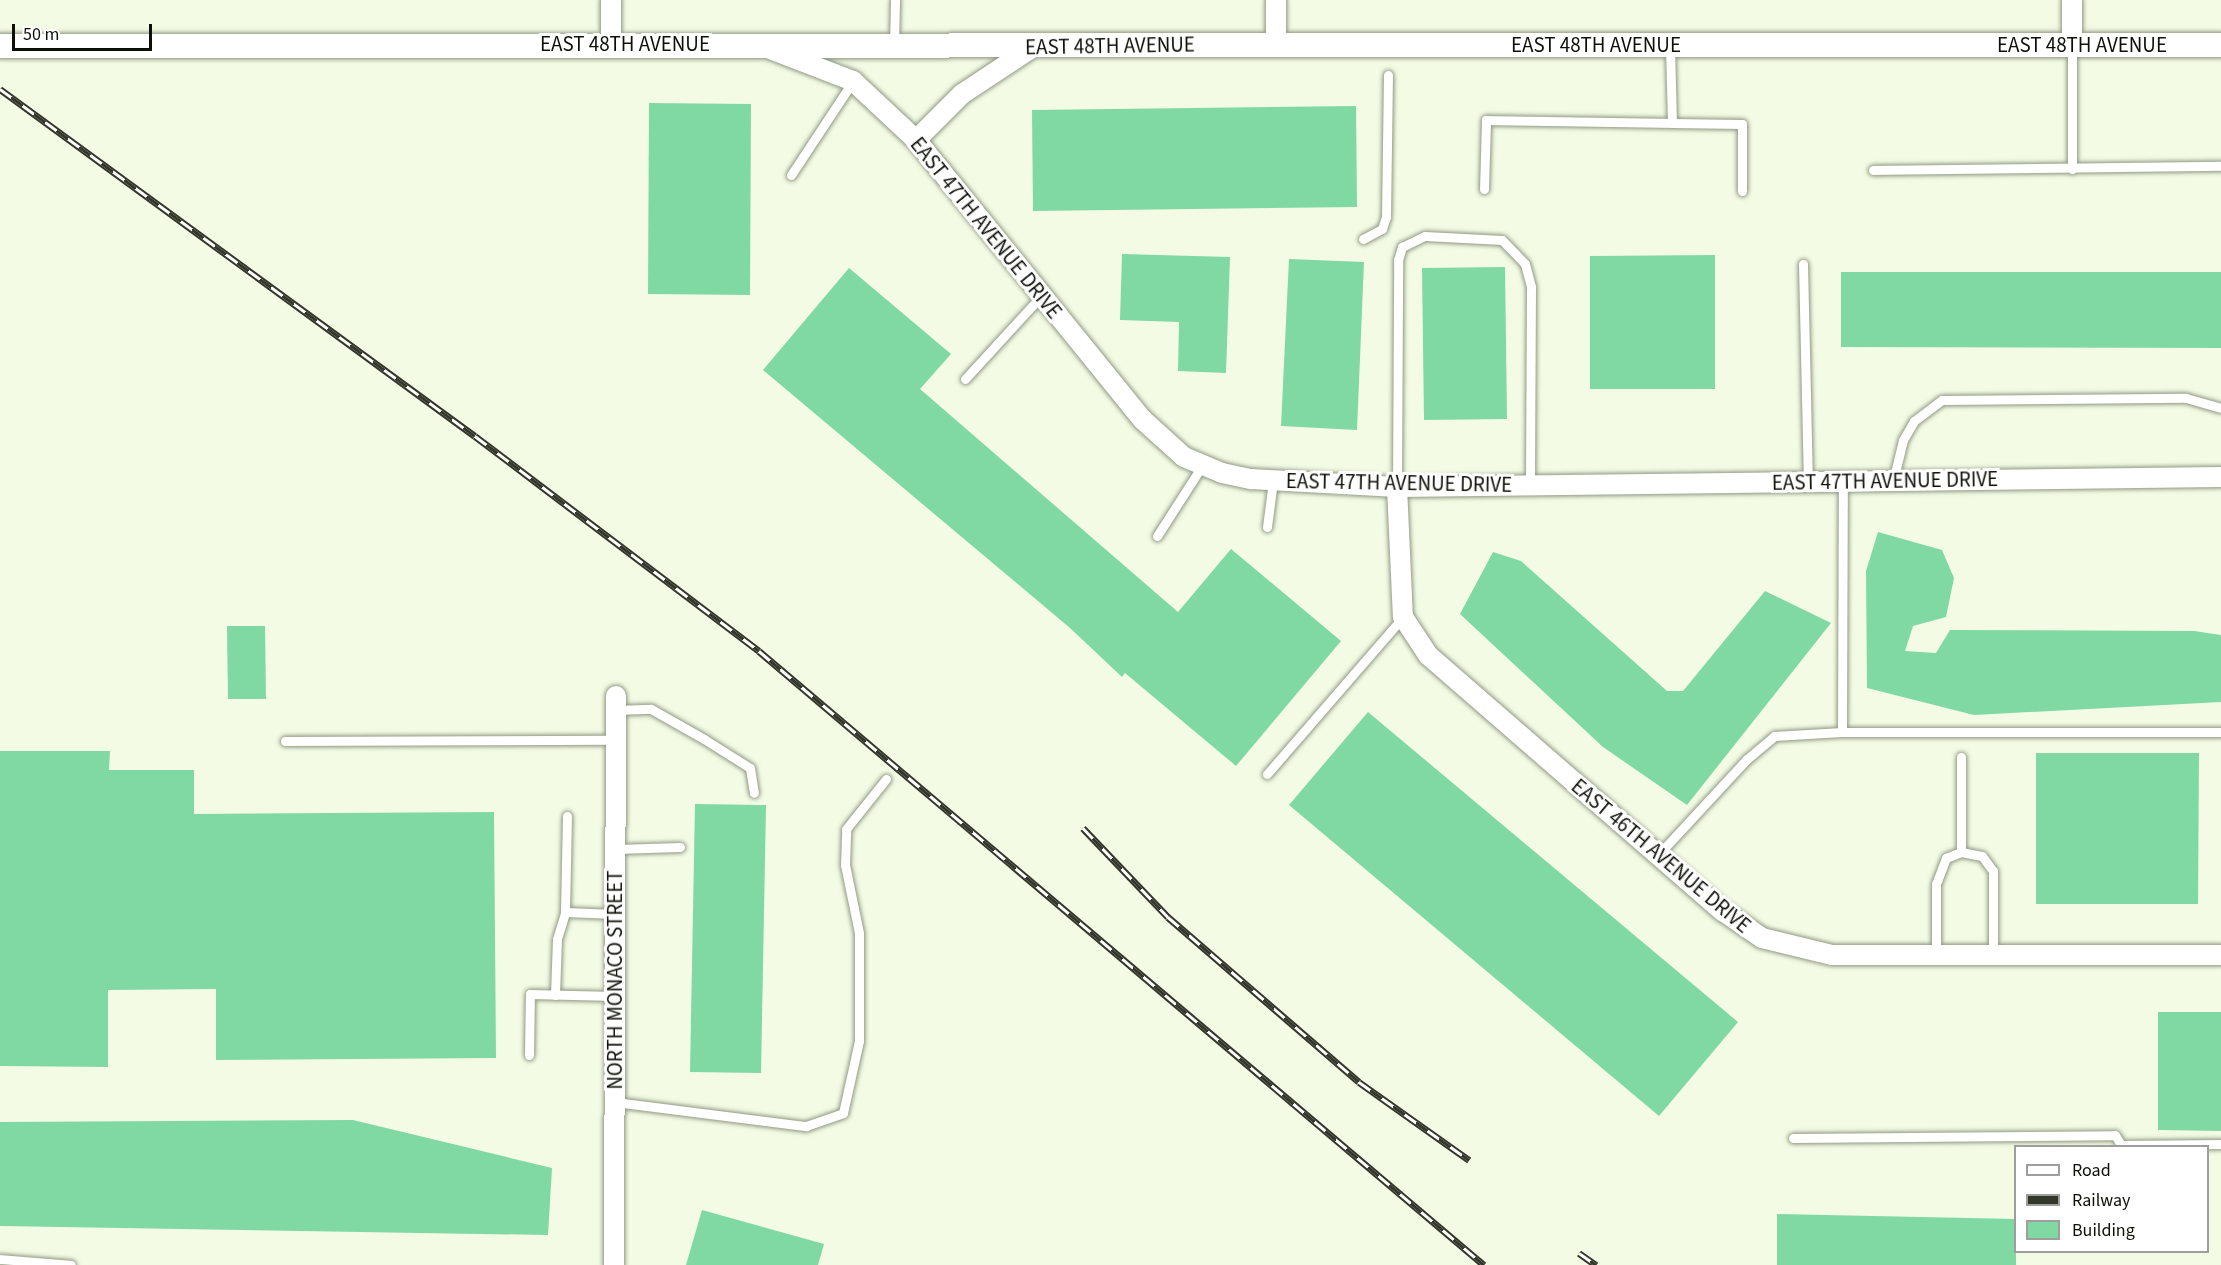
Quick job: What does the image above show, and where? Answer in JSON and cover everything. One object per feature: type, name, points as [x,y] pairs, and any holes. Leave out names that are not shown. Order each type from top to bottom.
[{"type":"street","points":[[611,0],[611,44]]},
{"type":"street","points":[[1276,0],[1276,44]]},
{"type":"street","points":[[2072,45],[2073,0]]},
{"type":"street","name":"EAST 48TH AVENUE","points":[[0,46],[611,44],[894,48],[1276,44],[2221,45]]},
{"type":"street","name":"EAST 47TH AVENUE DRIVE","points":[[759,45],[853,81],[916,140],[1143,420],[1166,443],[1202,466],[1273,481],[1397,487],[2221,477]]},
{"type":"street","points":[[916,140],[962,94],[1033,47]]},
{"type":"street","points":[[1397,487],[1403,617]]},
{"type":"street","name":"EAST 46TH AVENUE DRIVE","points":[[1403,617],[1446,674],[1748,929],[1789,948],[1832,956],[2221,956]]},
{"type":"street","name":"NORTH MONACO STREET","points":[[614,1265],[616,703]]},
{"type":"lane","points":[[894,48],[895,0]]},
{"type":"lane","points":[[1670,45],[1672,123]]},
{"type":"lane","points":[[2072,45],[2072,169]]},
{"type":"lane","points":[[1363,239],[1382,229],[1386,217],[1388,75]]},
{"type":"lane","points":[[791,175],[853,81]]},
{"type":"lane","points":[[1484,189],[1486,120],[1742,124],[1742,191]]},
{"type":"lane","points":[[1873,171],[2221,166]]},
{"type":"lane","points":[[1397,487],[1398,261],[1402,247],[1425,236],[1502,240],[1525,264],[1531,287],[1530,486]]},
{"type":"lane","points":[[1803,264],[1808,482]]},
{"type":"lane","points":[[965,379],[1042,295]]},
{"type":"lane","points":[[1893,482],[1904,440],[1914,421],[1942,400],[2186,398],[2221,408]]},
{"type":"lane","points":[[1157,536],[1202,466]]},
{"type":"lane","points":[[1267,527],[1273,481]]},
{"type":"lane","points":[[1842,732],[1843,482]]},
{"type":"lane","points":[[1267,774],[1403,617]]},
{"type":"lane","points":[[616,703],[651,709],[750,768],[754,793]]},
{"type":"lane","points":[[1658,855],[1746,759],[1774,736],[1842,732],[2221,732]]},
{"type":"lane","points":[[285,741],[616,740]]},
{"type":"lane","points":[[1961,757],[1962,852]]},
{"type":"lane","points":[[615,1102],[806,1126],[843,1113],[859,1029],[859,933],[845,865],[846,829],[886,780]]},
{"type":"lane","points":[[555,995],[557,939],[565,912],[567,816]]},
{"type":"lane","points":[[616,849],[680,847]]},
{"type":"lane","points":[[1936,956],[1936,884],[1946,858],[1962,852],[1982,856],[1993,871],[1993,956]]},
{"type":"lane","points":[[565,912],[615,914]]},
{"type":"lane","points":[[529,1055],[530,994],[615,996]]},
{"type":"lane","points":[[1793,1138],[2115,1135],[2121,1145],[2221,1144]]},
{"type":"lane","points":[[0,1259],[71,1265]]},
{"type":"building","points":[[649,103],[751,104],[750,295],[648,294]]},
{"type":"building","points":[[1356,106],[1357,207],[1033,211],[1032,110]]},
{"type":"building","points":[[1122,254],[1230,257],[1226,373],[1178,371],[1179,322],[1120,320]]},
{"type":"building","points":[[1715,255],[1715,389],[1590,389],[1590,256]]},
{"type":"building","points":[[1289,259],[1364,262],[1357,430],[1281,426]]},
{"type":"building","points":[[1505,267],[1507,419],[1424,420],[1422,268]]},
{"type":"building","points":[[849,268],[951,354],[920,389],[1178,612],[1231,549],[1341,641],[1236,766],[1125,673],[1122,677],[1070,628],[763,370]]},
{"type":"building","points":[[1841,272],[2221,272],[2221,348],[1841,347]]},
{"type":"building","points":[[1878,532],[1942,550],[1954,578],[1946,617],[1913,626],[1905,651],[1936,653],[1950,630],[2194,631],[2221,635],[2221,702],[1974,715],[1867,688],[1866,571]]},
{"type":"building","points":[[1493,552],[1521,561],[1667,691],[1683,691],[1765,591],[1831,623],[1687,805],[1603,747],[1460,614]]},
{"type":"building","points":[[227,626],[265,626],[266,699],[228,699]]},
{"type":"building","points":[[1368,712],[1738,1022],[1659,1116],[1289,805]]},
{"type":"building","points":[[0,751],[110,751],[109,770],[194,770],[194,814],[494,812],[496,1058],[216,1060],[216,989],[108,990],[108,1067],[0,1066]]},
{"type":"building","points":[[2036,753],[2199,753],[2198,904],[2036,904]]},
{"type":"building","points":[[695,804],[766,805],[761,1073],[690,1072]]},
{"type":"building","points":[[2158,1012],[2221,1012],[2221,1131],[2158,1130]]},
{"type":"building","points":[[353,1120],[552,1168],[548,1235],[0,1226],[0,1122]]},
{"type":"building","points":[[702,1210],[824,1244],[818,1265],[686,1265]]},
{"type":"building","points":[[1777,1214],[2014,1219],[2016,1265],[1777,1265]]},
{"type":"railway","points":[[0,89],[475,436],[759,651],[1484,1265]]},
{"type":"railway","points":[[1083,828],[1168,917],[1359,1082],[1469,1160]]},
{"type":"railway","points":[[1579,1253],[1596,1265]]}]
